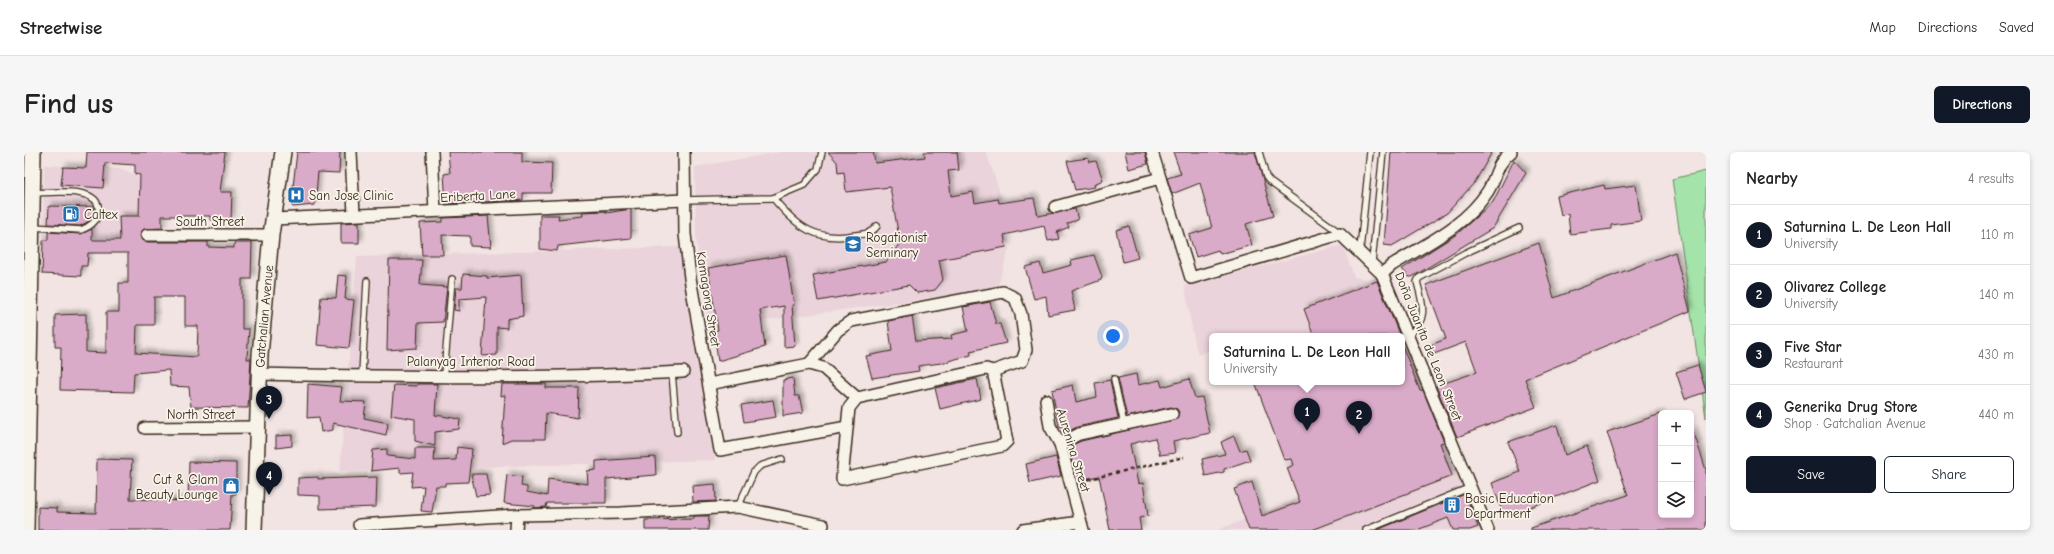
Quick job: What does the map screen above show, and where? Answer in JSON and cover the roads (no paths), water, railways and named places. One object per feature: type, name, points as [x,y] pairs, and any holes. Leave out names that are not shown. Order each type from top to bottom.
[{"type":"street","points":[[26,530],[33,152]]},
{"type":"street","name":"Gatchalian Avenue","points":[[254,530],[259,374],[272,235],[283,152]]},
{"type":"street","points":[[350,152],[354,215]]},
{"type":"street","points":[[432,152],[435,211]]},
{"type":"street","name":"Kamagong Street","points":[[684,152],[685,234],[690,278],[720,450],[847,426]]},
{"type":"street","points":[[1152,152],[1191,278],[1340,234],[1360,250],[1382,274]]},
{"type":"street","name":"Doña Juanita de Leon Street","points":[[1488,530],[1382,274],[1392,265],[1460,223],[1488,190],[1499,164],[1511,152]]},
{"type":"street","points":[[1055,207],[1160,178]]},
{"type":"street","name":"Eriberta Lane","points":[[274,219],[684,200]]},
{"type":"street","name":"South Street","points":[[147,235],[272,235]]},
{"type":"street","points":[[809,364],[838,330],[851,321],[1003,292],[1015,298],[1021,314],[1026,350],[1022,361],[993,371],[986,368],[857,398],[849,408],[842,479],[1002,446],[1007,441],[993,371]]},
{"type":"street","points":[[709,384],[809,364],[823,368],[857,398]]},
{"type":"street","name":"Palanyag Interior Road","points":[[259,374],[602,375],[677,372]]},
{"type":"street","name":"Aurenina Street","points":[[1046,400],[1050,426],[1060,444],[1082,526]]},
{"type":"street","points":[[1060,444],[1079,434],[1172,414]]},
{"type":"street","name":"North Street","points":[[144,428],[258,427]]},
{"type":"street","points":[[359,525],[517,515],[622,513],[738,507],[823,525]]},
{"type":"street","points":[[516,530],[517,515]]},
{"type":"street","points":[[1023,530],[1082,526]]},
{"type":"lane","points":[[684,200],[773,198],[804,185],[818,169],[822,152]]},
{"type":"lane","points":[[1259,152],[1266,177],[1270,182],[1340,234]]},
{"type":"lane","points":[[1360,250],[1370,152]]},
{"type":"lane","points":[[1372,262],[1383,152]]},
{"type":"lane","points":[[32,227],[81,230],[89,227],[96,220],[99,213],[99,206],[95,199],[85,193],[33,193]]},
{"type":"lane","points":[[773,198],[790,218],[814,233],[829,238],[869,233],[877,226]]},
{"type":"lane","points":[[1408,335],[1419,325],[1423,317],[1417,282],[1419,278],[1465,253],[1519,228]]},
{"type":"lane","points":[[444,375],[452,279]]},
{"type":"lane","points":[[362,374],[367,281]]},
{"type":"lane","points":[[677,372],[677,432]]},
{"type":"lane","points":[[1114,379],[1124,424]]},
{"type":"lane","points":[[738,507],[754,472],[760,466],[782,459]]},
{"type":"lane","points":[[1366,530],[1471,487]]},
{"type":"place","name":"San Jose Clinic","points":[[296,195]]},
{"type":"place","name":"Caltex","points":[[71,214]]},
{"type":"place","name":"Rogationist Seminary","points":[[853,244]]},
{"type":"place","name":"Five Star","points":[[269,419]]},
{"type":"place","name":"Saturnina L. De Leon Hall","points":[[1307,431]]},
{"type":"place","name":"Olivarez College","points":[[1359,434]]},
{"type":"place","name":"Cut & Glam Beauty Lounge","points":[[231,486]]},
{"type":"place","name":"Generika Drug Store","points":[[269,495]]},
{"type":"place","name":"Basic Education Department","points":[[1452,505]]}]
